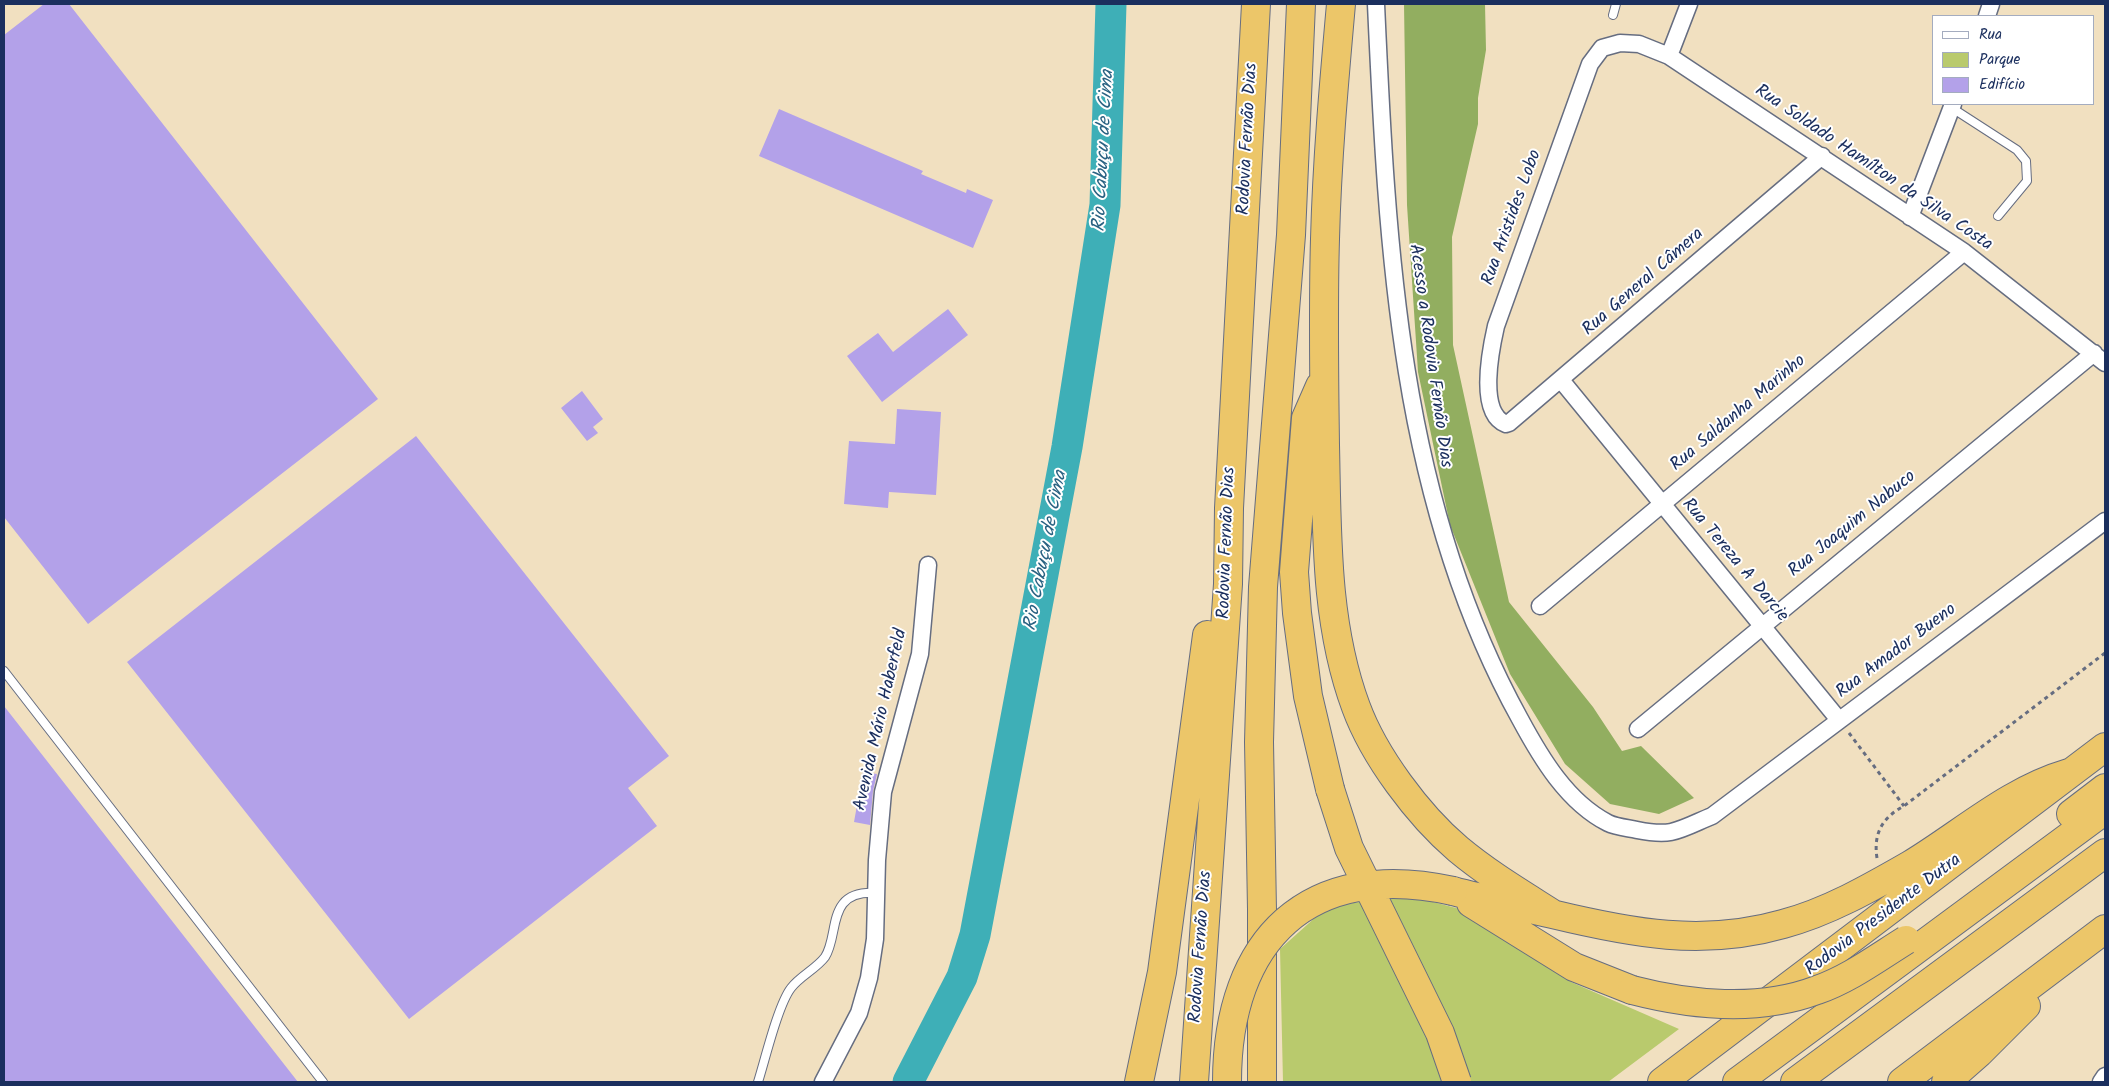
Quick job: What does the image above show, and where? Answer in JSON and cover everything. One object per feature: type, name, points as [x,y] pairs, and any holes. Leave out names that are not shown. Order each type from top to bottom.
[{"type":"highway","name":"Rodovia Fernão Dias","points":[[1194,1082],[1228,584],[1229,508],[1256,4]]},
{"type":"highway","name":"Rodovia Fernão Dias","points":[[1262,1082],[1262,910],[1259,742],[1262,597],[1290,235],[1301,4]]},
{"type":"highway","points":[[1340,4],[1325,238],[1324,376],[1327,529],[1332,606],[1340,648],[1356,708],[1390,771],[1425,815],[1456,847],[1482,867],[1553,914]]},
{"type":"highway","points":[[1324,376],[1306,418],[1294,572],[1298,630],[1308,696],[1330,789],[1350,848],[1440,1033],[1456,1082]]},
{"type":"highway","points":[[1139,1082],[1162,972],[1213,586],[1229,508]]},
{"type":"highway","name":"Rodovia Presidente Dutra","points":[[1662,1082],[1981,843],[2105,747]]},
{"type":"highway","points":[[1227,1082],[1227,1052],[1236,1008],[1245,979],[1266,943],[1290,916],[1303,906],[1331,893],[1363,885],[1404,883],[1453,891],[1593,925],[1636,932],[1677,936],[1714,936],[1752,931],[1784,924],[1835,904],[1880,882],[1912,864],[1988,811],[2018,793],[2046,780],[2069,774]]},
{"type":"highway","points":[[1453,891],[1555,957],[1593,976],[1632,990],[1674,999],[1715,1003],[1776,999],[1816,990],[1859,970],[1906,940],[2105,788]]},
{"type":"highway","points":[[1737,1082],[2105,810]]},
{"type":"highway","points":[[1795,1082],[2105,853]]},
{"type":"highway","points":[[1902,1082],[2098,934]]},
{"type":"highway","points":[[1946,1082],[1979,1053],[2098,934]]},
{"type":"highway","points":[[1151,1082],[1164,1023],[1162,972]]},
{"type":"street","name":"Acesso a Rodovia Fernão Dias","points":[[1376,4],[1389,223],[1399,315],[1413,412],[1437,516],[1456,577],[1480,636],[1501,686],[1526,731],[1564,787],[1586,809],[1610,824],[1646,832],[1669,833],[1712,816]]},
{"type":"street","points":[[1669,56],[1689,4]]},
{"type":"street","name":"Rua Soldado Hamílton da Silva Costa","points":[[1602,48],[1620,43],[1639,44],[1669,56],[1964,252],[2100,358]]},
{"type":"street","name":"Rua Aristides Lobo","points":[[1492,410],[1488,379],[1490,355],[1496,326],[1590,64],[1602,48]]},
{"type":"street","points":[[1910,217],[1952,106]]},
{"type":"street","name":"Rua General Câmera","points":[[1492,410],[1497,419],[1506,424],[1509,423],[1822,156]]},
{"type":"street","name":"Rua Saldanha Marinho","points":[[1540,606],[1964,252]]},
{"type":"street","name":"Rua Joaquim Nabuco","points":[[1638,729],[1762,625],[2100,358]]},
{"type":"street","name":"Rua Tereza A Darcie","points":[[1561,380],[1839,720]]},
{"type":"street","name":"Rua Amador Bueno","points":[[1712,816],[2105,521]]},
{"type":"street","name":"Avenida Mário Haberfeld","points":[[823,1082],[858,1013],[869,978],[875,938],[878,828],[884,792],[920,654],[928,565]]},
{"type":"street","points":[[2102,1082],[2105,1076]]},
{"type":"lane","points":[[1612,15],[1616,4]]},
{"type":"lane","points":[[1952,106],[2017,150],[2026,161],[2027,181],[1998,216]]},
{"type":"lane","points":[[4,671],[323,1082]]},
{"type":"lane","points":[[758,1082],[785,998],[798,980],[824,958],[830,946],[835,917],[839,909],[858,895],[876,893]]},
{"type":"path","points":[[1880,882],[1875,846],[1880,829],[1889,814],[1904,806],[2105,653]]},
{"type":"path","points":[[1839,720],[1904,806]]},
{"type":"green space","points":[[1404,4],[1485,4],[1486,50],[1478,98],[1478,124],[1452,237],[1453,345],[1509,602],[1593,707],[1622,751],[1641,746],[1694,798],[1659,814],[1610,804],[1565,764],[1510,674],[1450,525],[1418,372],[1407,205]]},
{"type":"green space","points":[[1406,895],[1460,909],[1571,982],[1679,1029],[1608,1082],[1283,1082],[1280,949],[1327,907]]},
{"type":"building","points":[[44,4],[69,4],[378,399],[88,624],[4,517],[4,35]]},
{"type":"building","points":[[779,109],[923,171],[921,174],[966,193],[967,189],[993,200],[973,248],[759,156]]},
{"type":"building","points":[[948,309],[968,335],[882,402],[847,356],[878,333],[893,352]]},
{"type":"building","points":[[582,391],[603,419],[593,427],[598,433],[587,441],[561,408]]},
{"type":"building","points":[[897,409],[941,412],[936,495],[889,492],[888,508],[844,504],[849,441],[895,444]]},
{"type":"building","points":[[416,436],[669,756],[628,788],[657,826],[409,1019],[127,662]]},
{"type":"building","points":[[4,706],[298,1082],[4,1082]]},
{"type":"building","points":[[863,772],[877,774],[873,791],[870,825],[854,822]]},
{"type":"waterway","name":"Rio Cabuçu de Cima","points":[[908,1082],[962,977],[975,935],[1067,447],[1105,205],[1111,4]]}]
